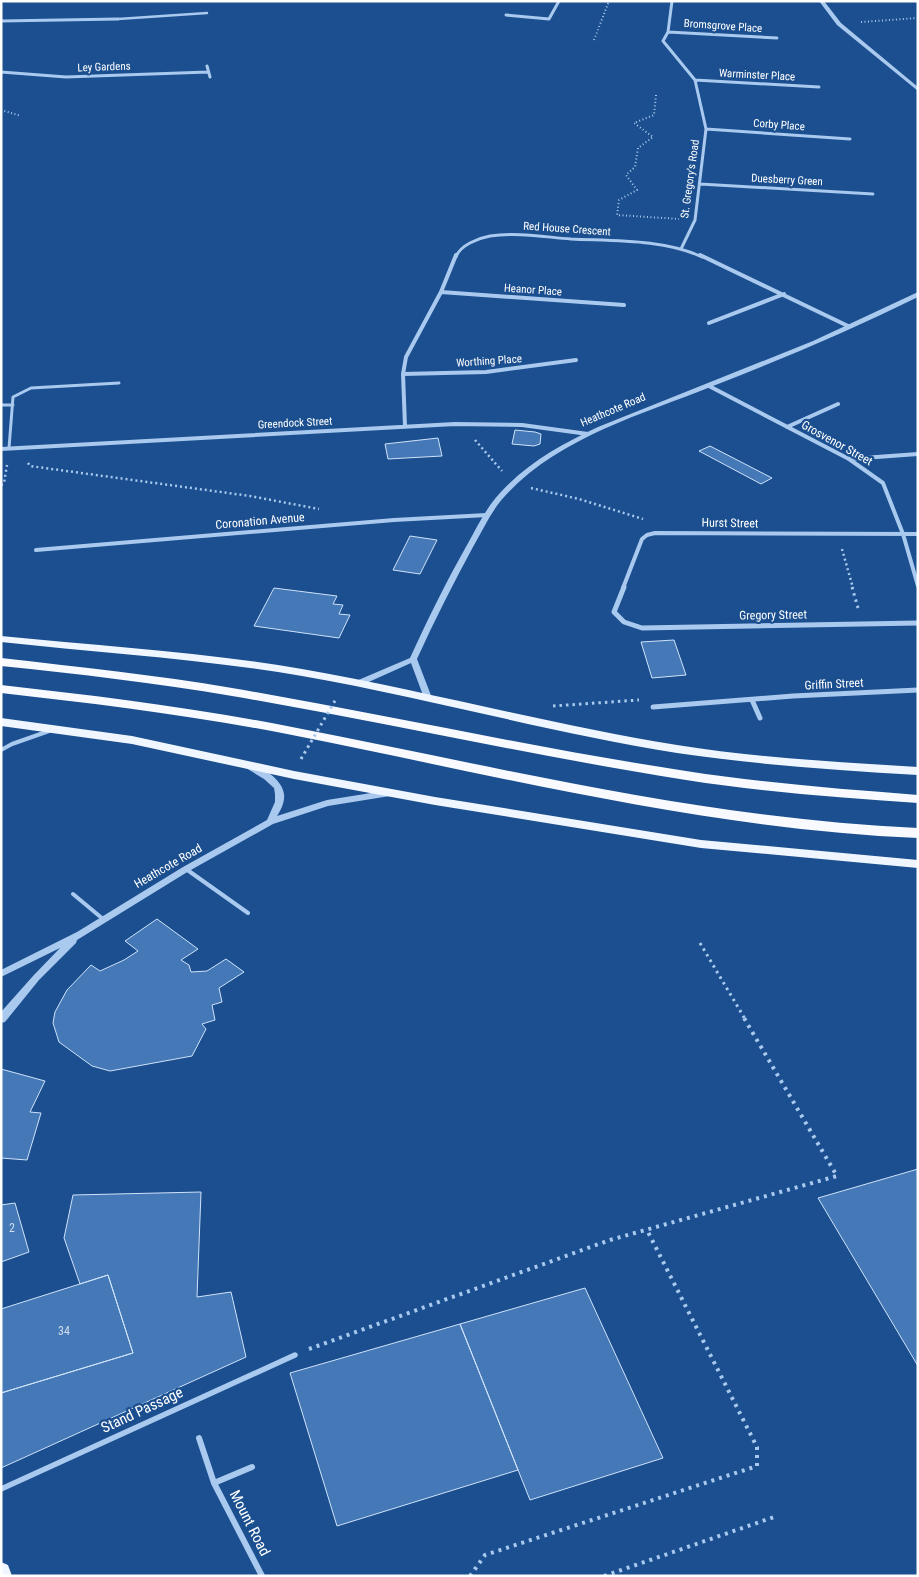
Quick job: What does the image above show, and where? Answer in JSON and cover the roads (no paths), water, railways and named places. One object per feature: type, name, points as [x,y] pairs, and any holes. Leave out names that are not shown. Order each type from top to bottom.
[{"type":"highway","points":[[1,662],[71,668],[192,684],[548,752],[721,782],[855,796],[918,799]]},
{"type":"highway","points":[[1,689],[136,705],[228,719],[588,792],[680,807],[775,821],[883,832],[918,833]]},
{"type":"main road","points":[[1,639],[50,642],[220,661],[360,683],[544,725],[677,749],[788,764],[918,771]]},
{"type":"main road","points":[[1,722],[132,740],[249,766],[390,793],[701,844],[918,864]]},
{"type":"main road","points":[[1,1571],[3,1576]]},
{"type":"street","points":[[506,15],[549,19],[559,1]]},
{"type":"street","name":"St. Gregory's Road","points":[[672,1],[668,32],[663,41],[695,80],[706,129],[695,220],[681,250]]},
{"type":"street","points":[[821,1],[839,24],[918,90]]},
{"type":"street","points":[[1,21],[118,19]]},
{"type":"street","points":[[95,20],[95,25]]},
{"type":"street","name":"Bromsgrove Place","points":[[668,32],[777,38]]},
{"type":"street","points":[[207,66],[210,76]]},
{"type":"street","name":"Ley Gardens","points":[[1,72],[66,77],[208,72]]},
{"type":"street","name":"Warminster Place","points":[[695,80],[819,87]]},
{"type":"street","name":"Corby Place","points":[[706,129],[850,139]]},
{"type":"street","name":"Duesberry Green","points":[[700,184],[873,194]]},
{"type":"street","name":"Red House Crescent","points":[[406,426],[403,374],[406,357],[441,292],[458,251],[470,243],[490,236],[527,235],[654,244],[695,252],[848,326]]},
{"type":"street","name":"Heanor Place","points":[[441,292],[624,306]]},
{"type":"street","points":[[709,323],[784,294]]},
{"type":"street","name":"Heathcote Road","points":[[413,659],[452,579],[487,515],[503,494],[532,467],[558,449],[622,418],[709,386],[918,294]]},
{"type":"street","name":"Worthing Place","points":[[403,374],[486,372],[576,360]]},
{"type":"street","name":"Grosvenor Street","points":[[709,386],[849,459],[883,483],[903,534],[918,586]]},
{"type":"street","points":[[787,427],[838,404]]},
{"type":"street","name":"Greendock Street","points":[[1,449],[406,426],[552,427],[588,434]]},
{"type":"street","points":[[849,459],[918,454]]},
{"type":"street","name":"Coronation Avenue","points":[[36,550],[394,520],[487,515]]},
{"type":"street","name":"Hurst Street","points":[[628,625],[618,619],[614,612],[642,538],[647,535],[664,532],[918,534]]},
{"type":"street","name":"Gregory Street","points":[[628,625],[647,628],[918,623]]},
{"type":"street","points":[[360,683],[413,659],[428,698]]},
{"type":"street","name":"Griffin Street","points":[[653,707],[918,690]]},
{"type":"street","points":[[752,700],[760,718]]},
{"type":"street","points":[[249,766],[269,777],[276,784],[281,795],[279,806],[270,822]]},
{"type":"street","name":"Heathcote Road","points":[[1,974],[80,934],[186,869],[270,822],[326,803],[390,793]]},
{"type":"street","name":"Heathcote Road","points":[[1,1019],[36,978],[80,934]]},
{"type":"street","name":"Stand Passage","points":[[1,1490],[295,1355]]},
{"type":"street","name":"Mount Road","points":[[199,1438],[214,1483],[262,1576]]},
{"type":"street","name":"Mount Road","points":[[214,1483],[252,1467]]},
{"type":"lane","points":[[118,19],[207,13]]},
{"type":"lane","points":[[9,448],[13,397],[31,388],[119,384]]},
{"type":"lane","points":[[1,405],[13,405]]},
{"type":"lane","points":[[1,750],[12,744],[59,729]]},
{"type":"lane","points":[[186,869],[248,913]]},
{"type":"lane","points":[[73,894],[103,919]]}]
